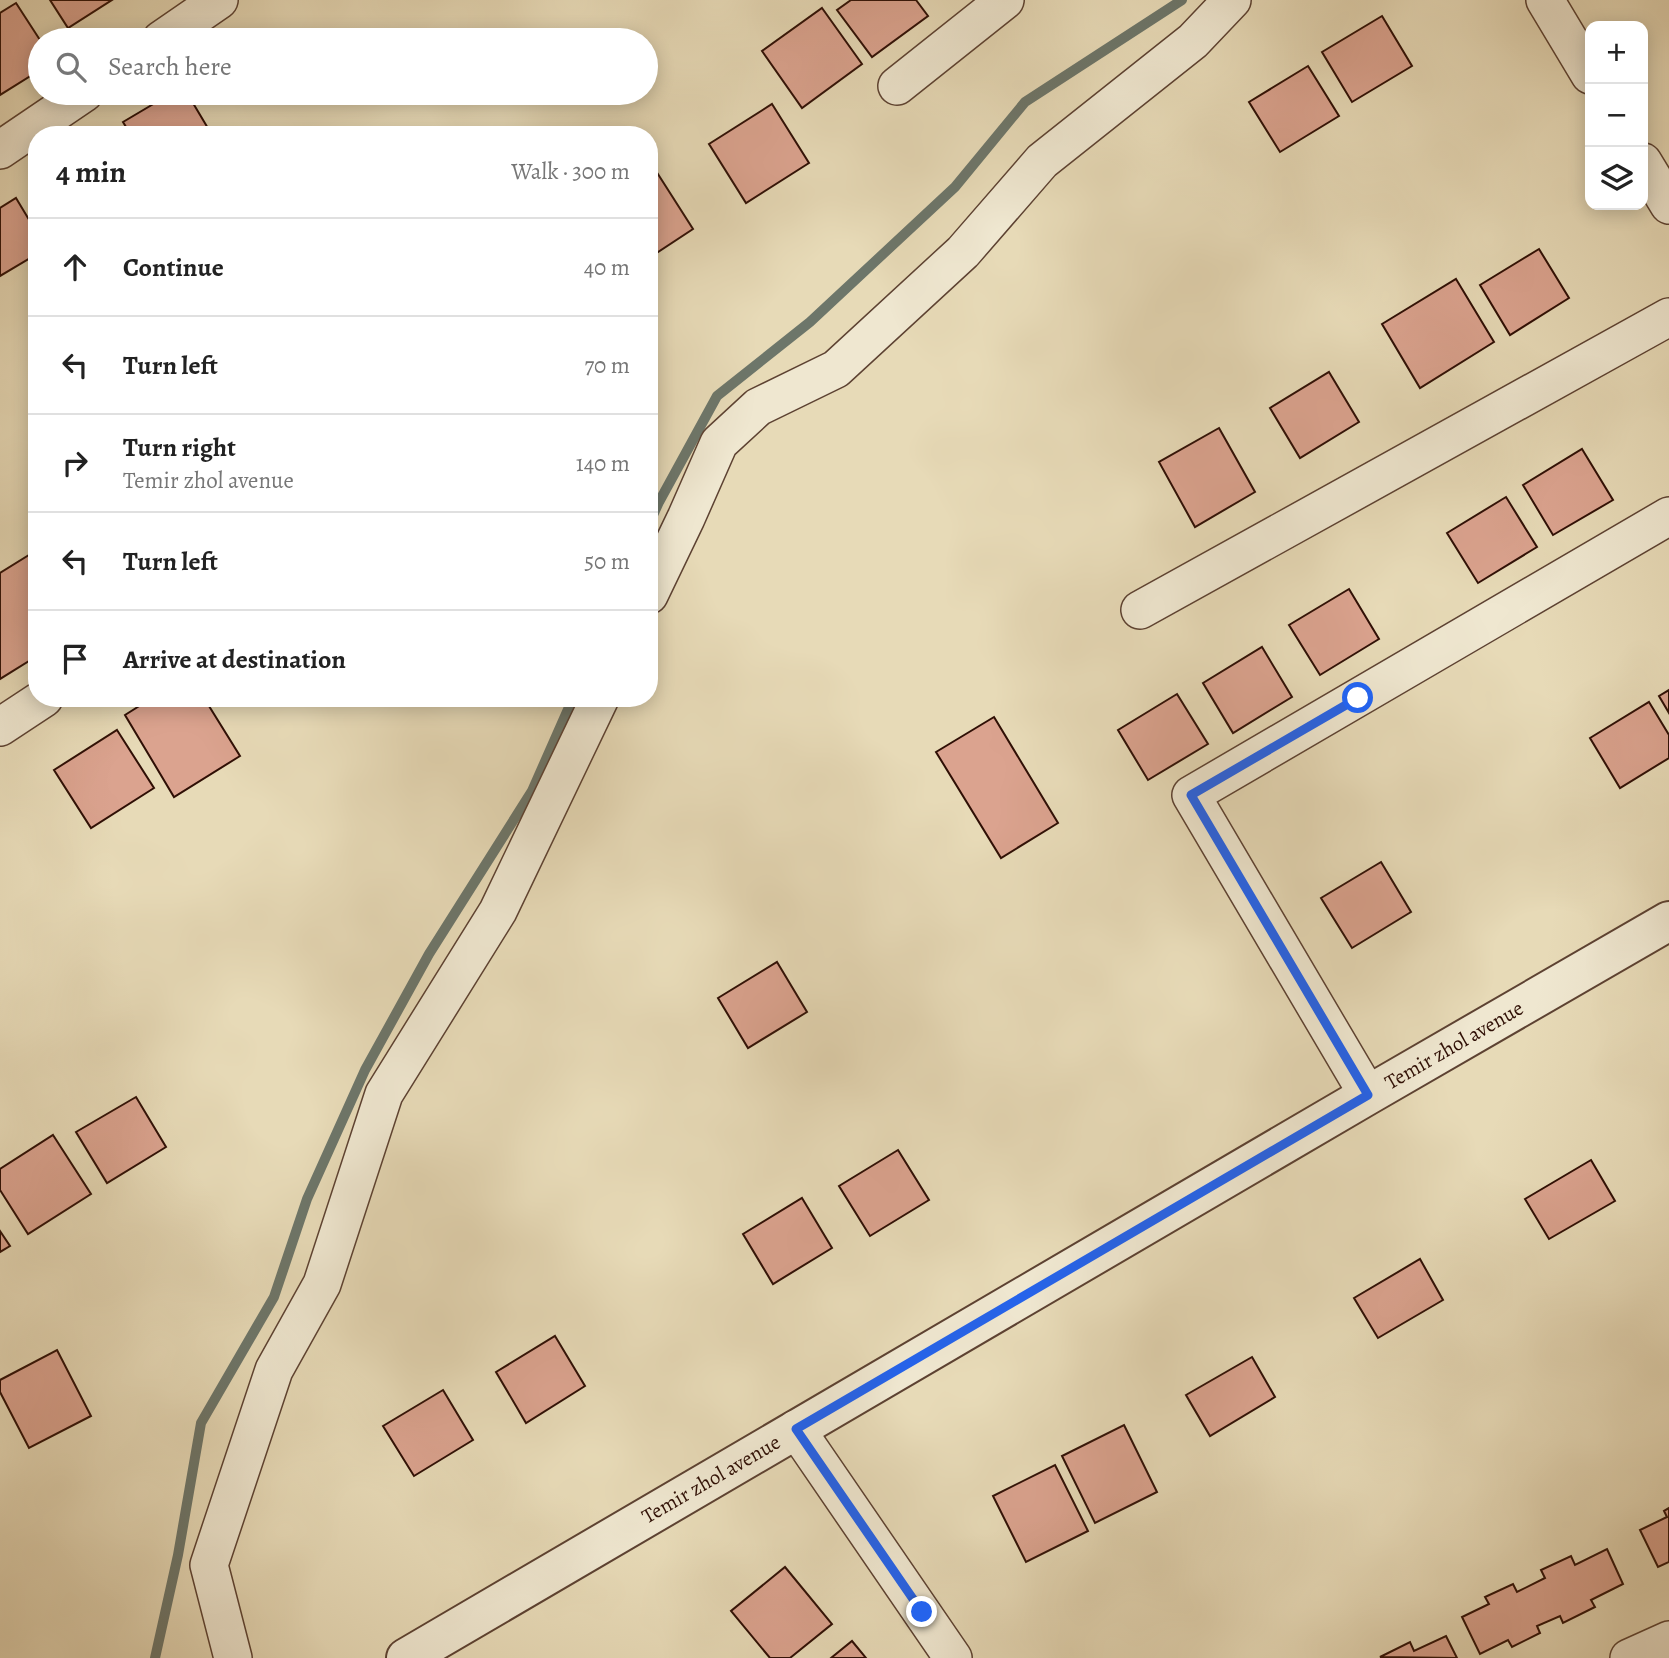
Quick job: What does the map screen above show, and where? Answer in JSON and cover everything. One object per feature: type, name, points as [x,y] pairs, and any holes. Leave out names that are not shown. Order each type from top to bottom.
[{"type":"street","points":[[178,28],[219,0]]},
{"type":"street","points":[[897,86],[1004,0]]},
{"type":"street","points":[[658,576],[719,443],[758,407],[836,369],[963,252],[1042,161],[1193,41],[1232,0]]},
{"type":"street","points":[[1545,0],[1585,67]]},
{"type":"street","points":[[35,126],[66,105]]},
{"type":"street","points":[[0,150],[28,131]]},
{"type":"street","points":[[1648,170],[1669,205]]},
{"type":"street","points":[[1140,610],[1669,317]]},
{"type":"street","points":[[1368,1095],[1191,795],[1669,516]]},
{"type":"street","points":[[0,727],[30,707]]},
{"type":"street","points":[[233,1658],[209,1565],[274,1370],[322,1284],[384,1094],[498,911],[596,707]]},
{"type":"street","name":"Temir zhol avenue","points":[[406,1658],[1669,921]]},
{"type":"street","points":[[796,1429],[953,1658]]},
{"type":"street","points":[[1629,1658],[1669,1640]]},
{"type":"building","points":[[50,0],[112,0],[68,28]]},
{"type":"building","points":[[851,0],[916,0],[928,16],[872,57],[837,10]]},
{"type":"building","points":[[16,3],[32,28],[28,28],[28,78],[0,95],[0,13]]},
{"type":"building","points":[[822,8],[862,64],[802,108],[762,51]]},
{"type":"building","points":[[1382,16],[1412,66],[1352,102],[1322,52]]},
{"type":"building","points":[[1308,66],[1339,116],[1280,152],[1249,102]]},
{"type":"building","points":[[772,104],[809,163],[746,203],[709,144]]},
{"type":"building","points":[[152,105],[194,105],[207,126],[125,126],[123,122]]},
{"type":"building","points":[[658,174],[693,229],[658,252]]},
{"type":"building","points":[[16,198],[28,218],[28,259],[0,276],[0,208]]},
{"type":"building","points":[[1539,249],[1569,298],[1510,335],[1480,285]]},
{"type":"building","points":[[1456,279],[1494,342],[1420,388],[1382,324]]},
{"type":"building","points":[[1329,372],[1359,422],[1300,458],[1270,408]]},
{"type":"building","points":[[1219,428],[1255,492],[1195,527],[1159,462]]},
{"type":"building","points":[[1582,449],[1613,500],[1553,535],[1523,485]]},
{"type":"building","points":[[1506,497],[1537,547],[1478,583],[1447,533]]},
{"type":"building","points":[[28,556],[28,662],[0,679],[0,573]]},
{"type":"building","points":[[1349,589],[1379,639],[1320,675],[1289,625]]},
{"type":"building","points":[[1262,647],[1292,697],[1233,733],[1203,683]]},
{"type":"building","points":[[1669,690],[1669,713],[1659,696]]},
{"type":"building","points":[[1177,694],[1208,744],[1148,780],[1118,730]]},
{"type":"building","points":[[1649,702],[1669,735],[1669,758],[1620,788],[1590,738]]},
{"type":"building","points":[[138,707],[210,707],[240,756],[174,797],[125,715]]},
{"type":"building","points":[[994,717],[1058,823],[1001,858],[936,752]]},
{"type":"building","points":[[117,730],[154,788],[91,828],[54,770]]},
{"type":"building","points":[[1381,862],[1411,912],[1352,948],[1321,898]]},
{"type":"building","points":[[777,962],[807,1012],[748,1048],[718,998]]},
{"type":"building","points":[[136,1097],[166,1147],[107,1183],[76,1132]]},
{"type":"building","points":[[53,1135],[91,1194],[28,1234],[0,1190],[0,1169]]},
{"type":"building","points":[[898,1150],[929,1200],[870,1236],[839,1186]]},
{"type":"building","points":[[1591,1160],[1615,1201],[1549,1239],[1525,1199]]},
{"type":"building","points":[[802,1198],[832,1248],[773,1284],[743,1234]]},
{"type":"building","points":[[0,1231],[10,1246],[0,1252]]},
{"type":"building","points":[[1420,1259],[1443,1300],[1378,1338],[1354,1298]]},
{"type":"building","points":[[555,1336],[585,1386],[526,1423],[496,1372]]},
{"type":"building","points":[[57,1350],[91,1416],[29,1448],[0,1392],[0,1380]]},
{"type":"building","points":[[1252,1357],[1275,1397],[1210,1436],[1186,1395]]},
{"type":"building","points":[[443,1390],[473,1440],[414,1476],[383,1426]]},
{"type":"building","points":[[1124,1425],[1157,1492],[1095,1523],[1062,1456]]},
{"type":"building","points":[[1055,1465],[1088,1531],[1026,1562],[993,1496]]},
{"type":"building","points":[[1669,1508],[1669,1562],[1658,1567],[1640,1530],[1667,1517],[1664,1511]]},
{"type":"building","points":[[1607,1549],[1623,1584],[1591,1600],[1595,1607],[1563,1623],[1560,1616],[1537,1626],[1540,1633],[1512,1647],[1508,1640],[1480,1654],[1462,1617],[1489,1604],[1485,1597],[1513,1584],[1517,1592],[1545,1578],[1541,1570],[1571,1556],[1575,1565]]},
{"type":"building","points":[[785,1567],[832,1624],[790,1658],[770,1658],[731,1611]]},
{"type":"building","points":[[1446,1636],[1457,1658],[1380,1657],[1410,1642],[1414,1651]]},
{"type":"building","points":[[852,1641],[866,1658],[831,1658]]},
{"type":"waterway","points":[[658,504],[717,396],[810,322],[955,187],[1025,102],[1182,0]]},
{"type":"waterway","points":[[155,1658],[178,1555],[201,1423],[274,1297],[307,1199],[365,1070],[429,954],[532,791],[569,707]]},
{"type":"route","points":[[922,1612],[796,1429],[1368,1095],[1191,795],[1358,698]]}]
